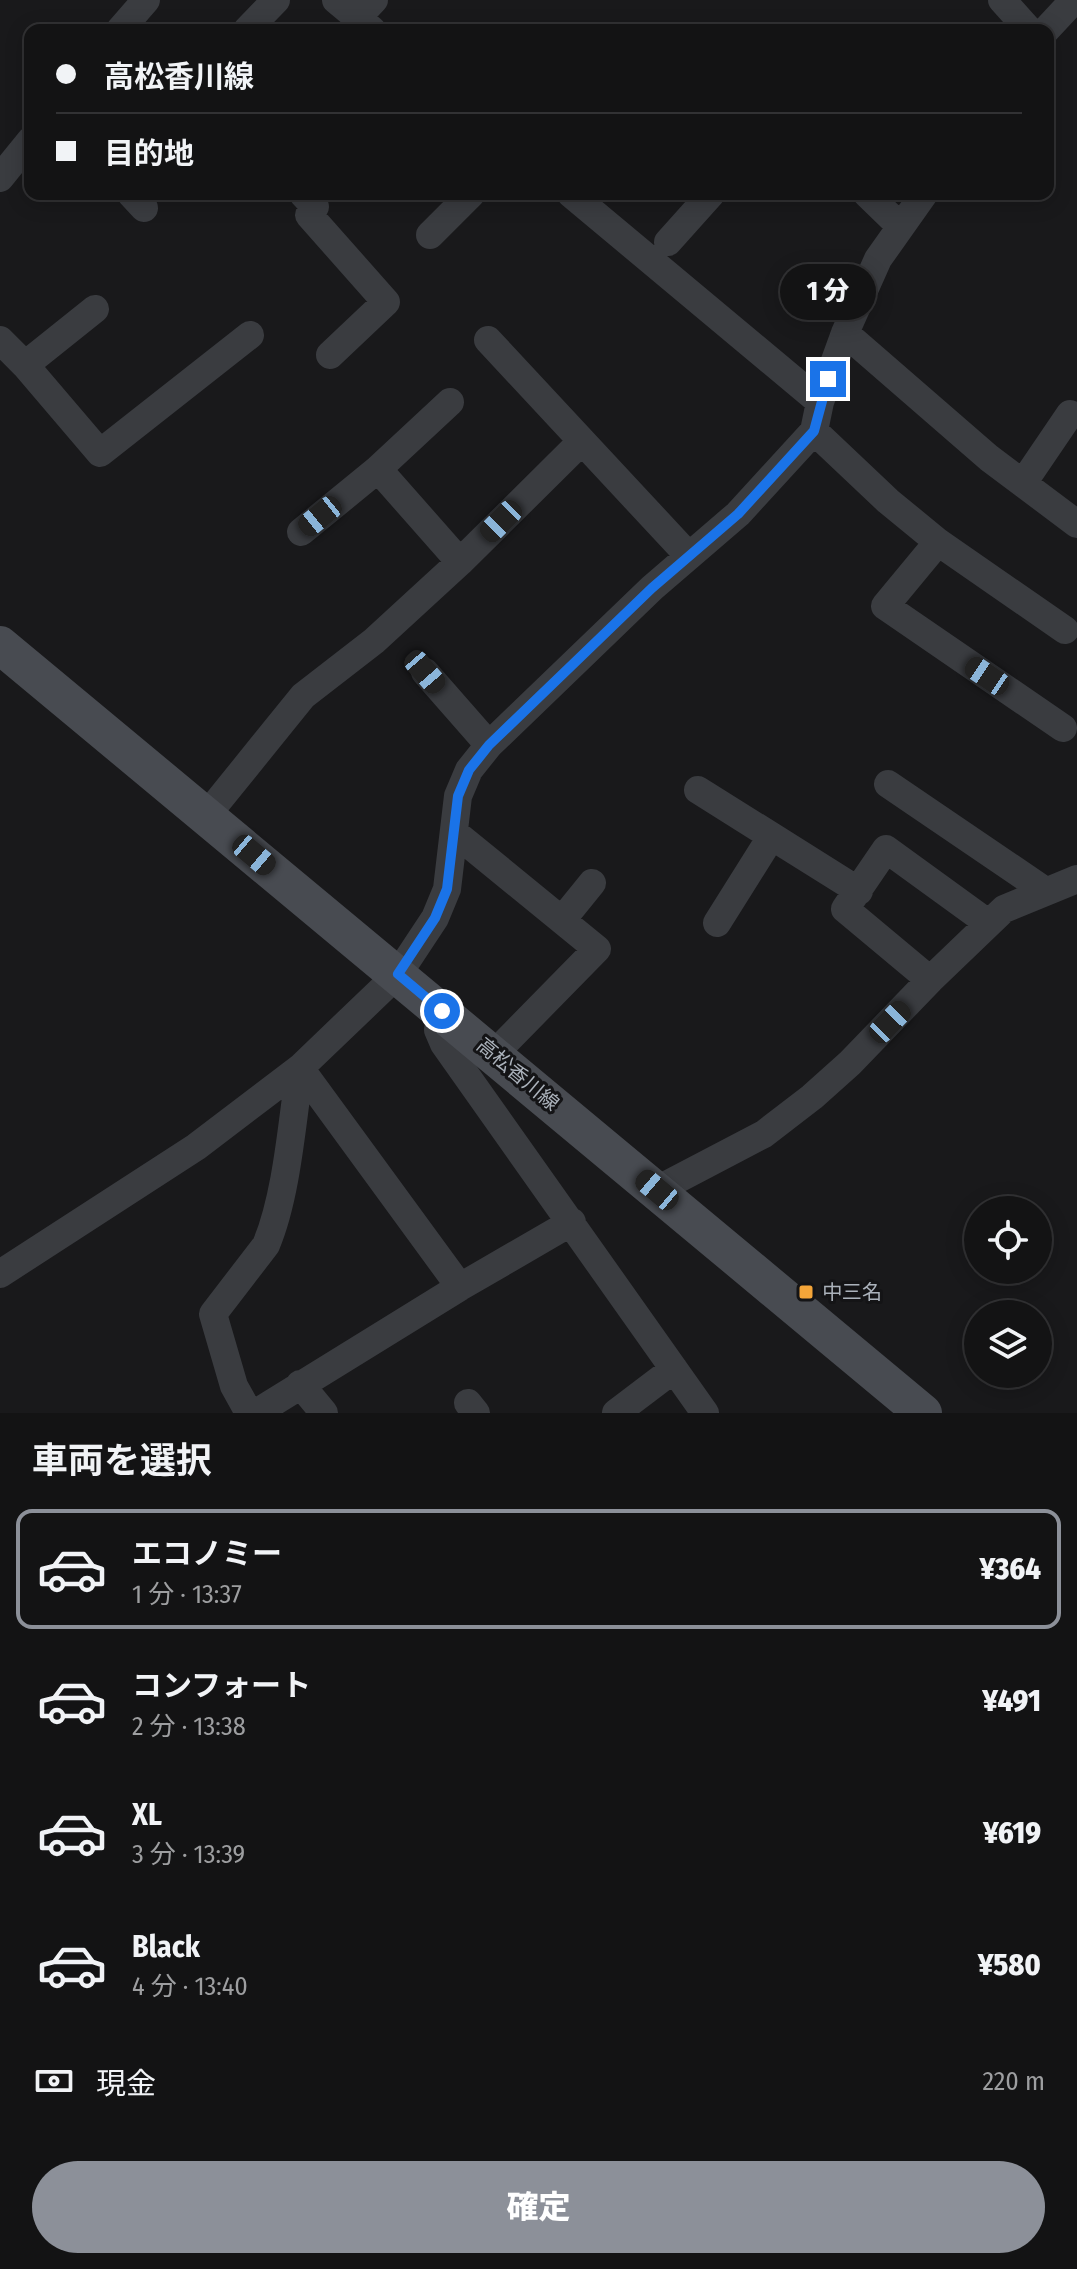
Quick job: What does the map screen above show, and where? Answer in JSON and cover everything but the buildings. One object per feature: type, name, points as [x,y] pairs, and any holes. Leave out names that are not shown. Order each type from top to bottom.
[{"type":"main road","name":"高松香川線","points":[[0,645],[923,1413]]},
{"type":"street","points":[[253,24],[276,0]]},
{"type":"street","points":[[1002,0],[1024,24]]},
{"type":"street","points":[[1052,24],[1074,0]]},
{"type":"street","points":[[0,178],[24,148]]},
{"type":"street","points":[[309,200],[315,207],[309,215],[386,302],[330,355]]},
{"type":"street","points":[[430,235],[465,200]]},
{"type":"street","points":[[578,200],[820,402]]},
{"type":"street","points":[[668,242],[706,200]]},
{"type":"street","points":[[873,200],[900,226]]},
{"type":"street","points":[[0,1274],[196,1147],[300,1068],[398,974],[435,918],[447,889],[458,796],[469,770],[489,745],[652,588],[738,514],[814,431],[820,402],[845,333],[878,259],[920,200]]},
{"type":"street","points":[[25,365],[95,309]]},
{"type":"street","points":[[845,333],[989,458],[1077,524]]},
{"type":"street","points":[[0,340],[100,453],[250,335]]},
{"type":"street","points":[[488,340],[689,556]]},
{"type":"street","points":[[301,532],[378,469],[450,402]]},
{"type":"street","points":[[1023,483],[1070,414]]},
{"type":"street","points":[[814,431],[888,501],[938,542],[1065,630]]},
{"type":"street","points":[[206,816],[303,696],[374,641],[460,562],[582,441]]},
{"type":"street","points":[[378,469],[460,562]]},
{"type":"street","points":[[938,542],[885,606],[1063,728]]},
{"type":"street","points":[[425,672],[489,745]]},
{"type":"street","points":[[888,784],[1044,890]]},
{"type":"street","points":[[698,790],[859,891]]},
{"type":"street","points":[[455,833],[597,949],[494,1054]]},
{"type":"street","points":[[717,923],[771,837]]},
{"type":"street","points":[[930,980],[845,909],[886,849],[988,923]]},
{"type":"street","points":[[657,1190],[764,1134],[800,1106],[850,1063],[1004,909],[1077,879]]},
{"type":"street","points":[[562,920],[592,883]]},
{"type":"street","points":[[442,1011],[438,1030],[444,1044],[705,1413]]},
{"type":"street","points":[[300,1068],[460,1287]]},
{"type":"street","points":[[249,1413],[234,1386],[213,1314],[266,1245],[271,1234],[300,1068]]},
{"type":"street","points":[[256,1413],[572,1222]]},
{"type":"street","points":[[616,1413],[674,1369]]},
{"type":"street","points":[[300,1384],[324,1413]]},
{"type":"place","name":"中三名","points":[[806,1292]]},
{"type":"route","points":[[442,1011],[398,974],[435,918],[447,889],[458,796],[469,770],[489,745],[652,588],[738,514],[814,431],[828,379]]}]
